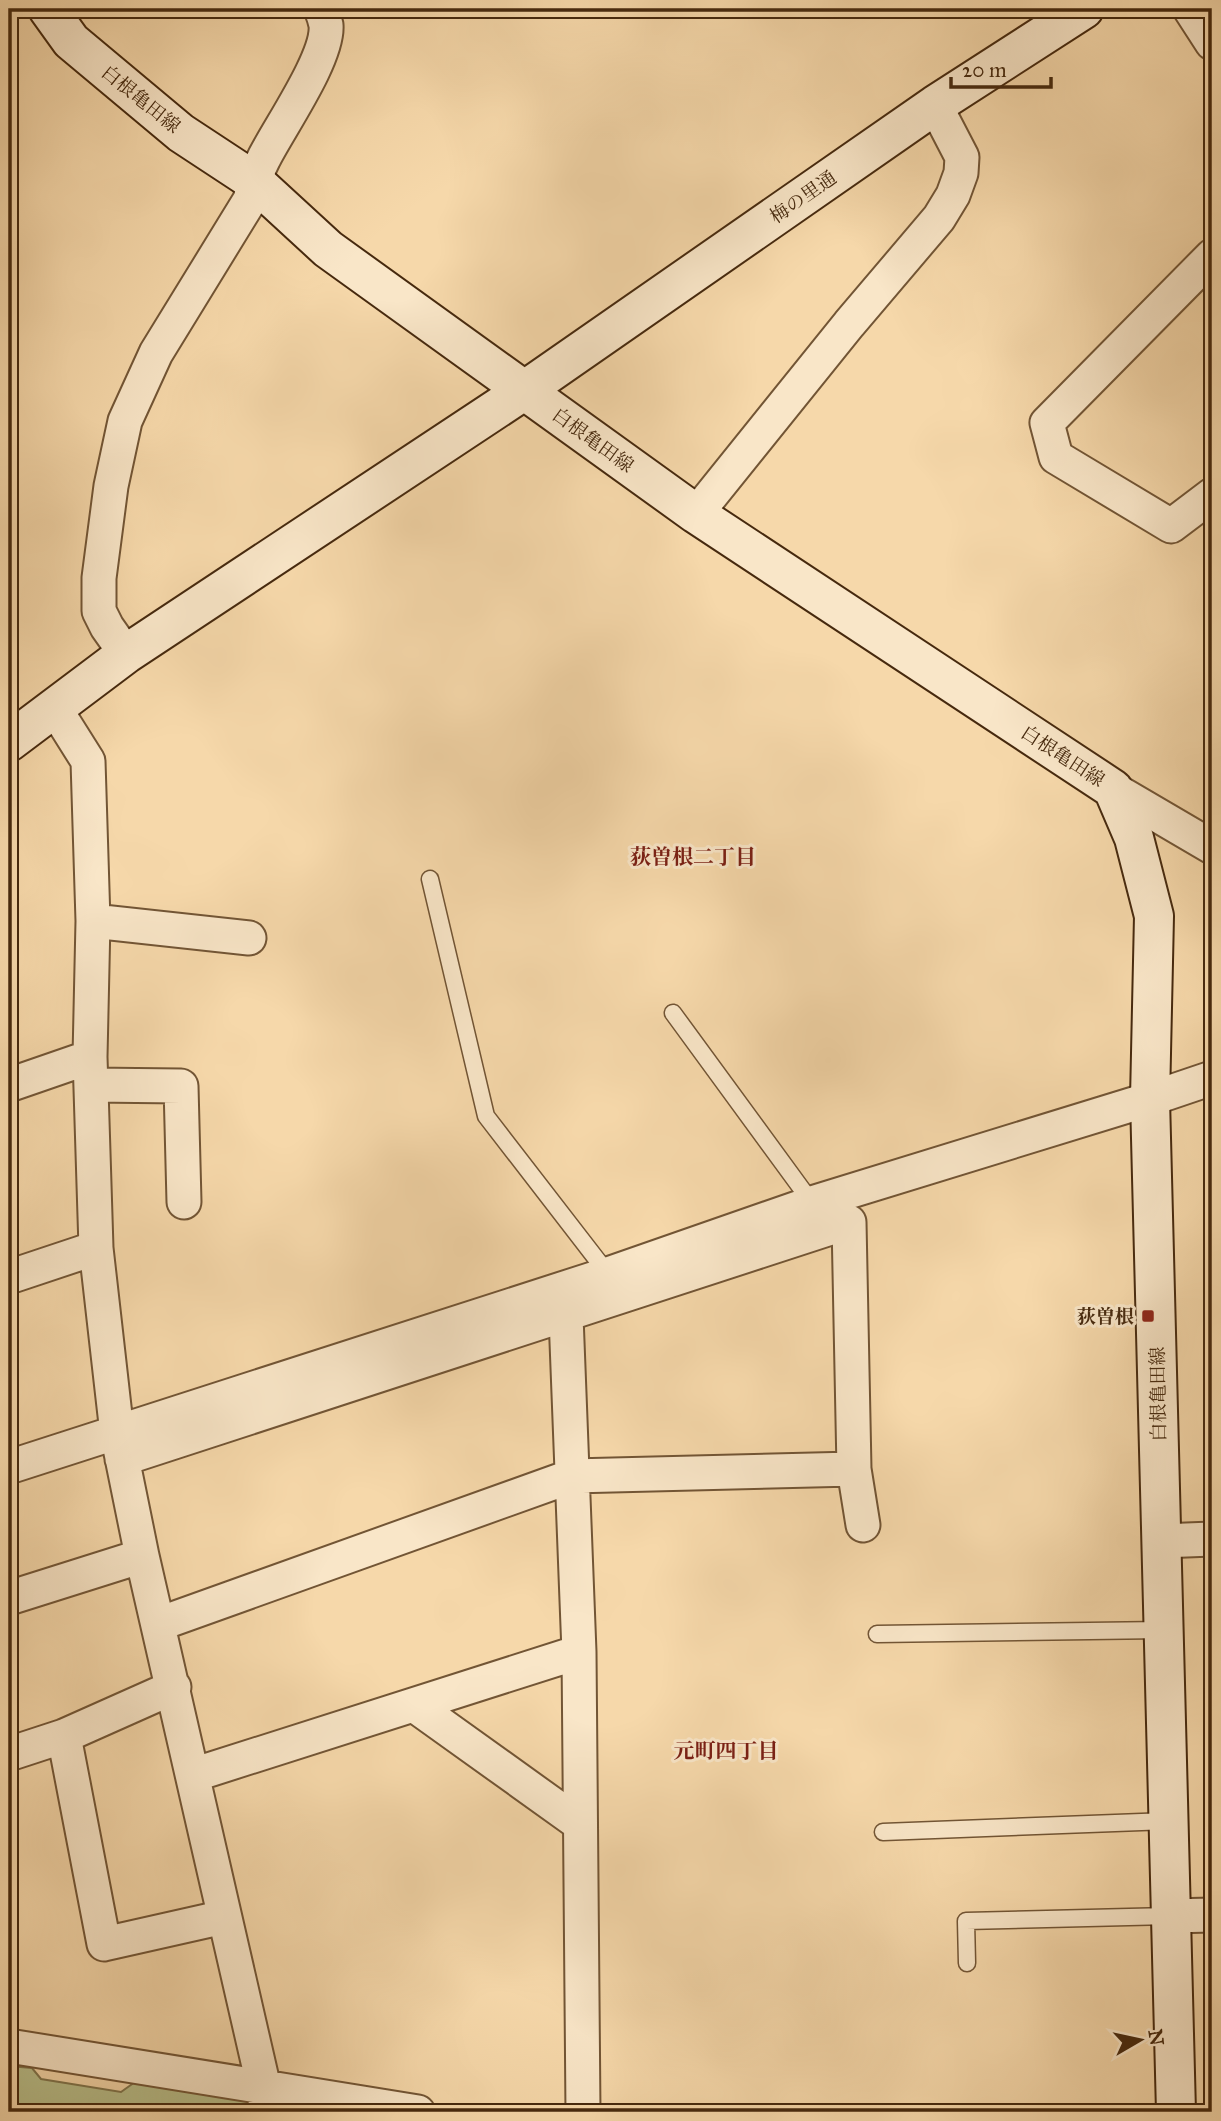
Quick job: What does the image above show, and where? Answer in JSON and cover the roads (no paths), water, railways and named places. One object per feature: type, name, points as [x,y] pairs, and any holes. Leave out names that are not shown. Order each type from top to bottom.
[{"type":"main road","name":"白根亀田線","points":[[48,9],[71,41],[181,133],[254,181],[328,249],[696,514],[1113,789],[1134,838],[1154,916],[1150,1099],[1177,2112]]},
{"type":"main road","name":"梅の里通","points":[[9,742],[126,654],[525,390],[935,105],[1084,9]]},
{"type":"street","points":[[126,654],[99,611],[99,578],[111,486],[125,421],[156,353],[250,200],[263,159],[301,93],[321,50],[326,26],[321,9]]},
{"type":"street","points":[[1190,9],[1212,43]]},
{"type":"street","points":[[696,514],[849,324],[939,218],[953,195],[961,173],[962,157],[935,105]]},
{"type":"street","points":[[1212,256],[1047,424],[1056,457],[1171,526],[1212,495]]},
{"type":"street","points":[[54,707],[88,761],[93,921],[91,1071],[96,1248],[119,1446],[265,2100]]},
{"type":"street","points":[[1113,789],[1212,847]]},
{"type":"street","points":[[93,921],[249,938]]},
{"type":"street","points":[[9,1085],[91,1071],[181,1086],[184,1202]]},
{"type":"street","points":[[119,1446],[812,1203],[1212,1078]]},
{"type":"street","points":[[9,1467],[119,1446],[566,1316],[849,1222],[854,1469],[863,1525]]},
{"type":"street","points":[[9,1278],[96,1248]]},
{"type":"street","points":[[566,1316],[579,1652],[583,2112]]},
{"type":"street","points":[[159,1624],[572,1476],[854,1469]]},
{"type":"street","points":[[1161,1541],[1212,1539]]},
{"type":"street","points":[[9,1598],[142,1556]]},
{"type":"street","points":[[193,1775],[579,1652]]},
{"type":"street","points":[[9,1754],[64,1736],[174,1687]]},
{"type":"street","points":[[414,1705],[580,1824]]},
{"type":"street","points":[[64,1736],[104,1944],[224,1917]]},
{"type":"street","points":[[1170,1916],[1212,1914]]},
{"type":"street","points":[[9,2043],[265,2100],[418,2112]]},
{"type":"lane","points":[[430,880],[486,1116],[608,1274]]},
{"type":"lane","points":[[673,1013],[812,1203]]},
{"type":"lane","points":[[877,1634],[1163,1630]]},
{"type":"lane","points":[[883,1832],[1168,1821]]},
{"type":"lane","points":[[967,1963],[966,1921],[1170,1916]]},
{"type":"place","name":"荻曽根","points":[[1148,1316]]},
{"type":"district","name":"荻曽根二丁目","points":[[693,857]]},
{"type":"district","name":"元町四丁目","points":[[726,1751]]}]
